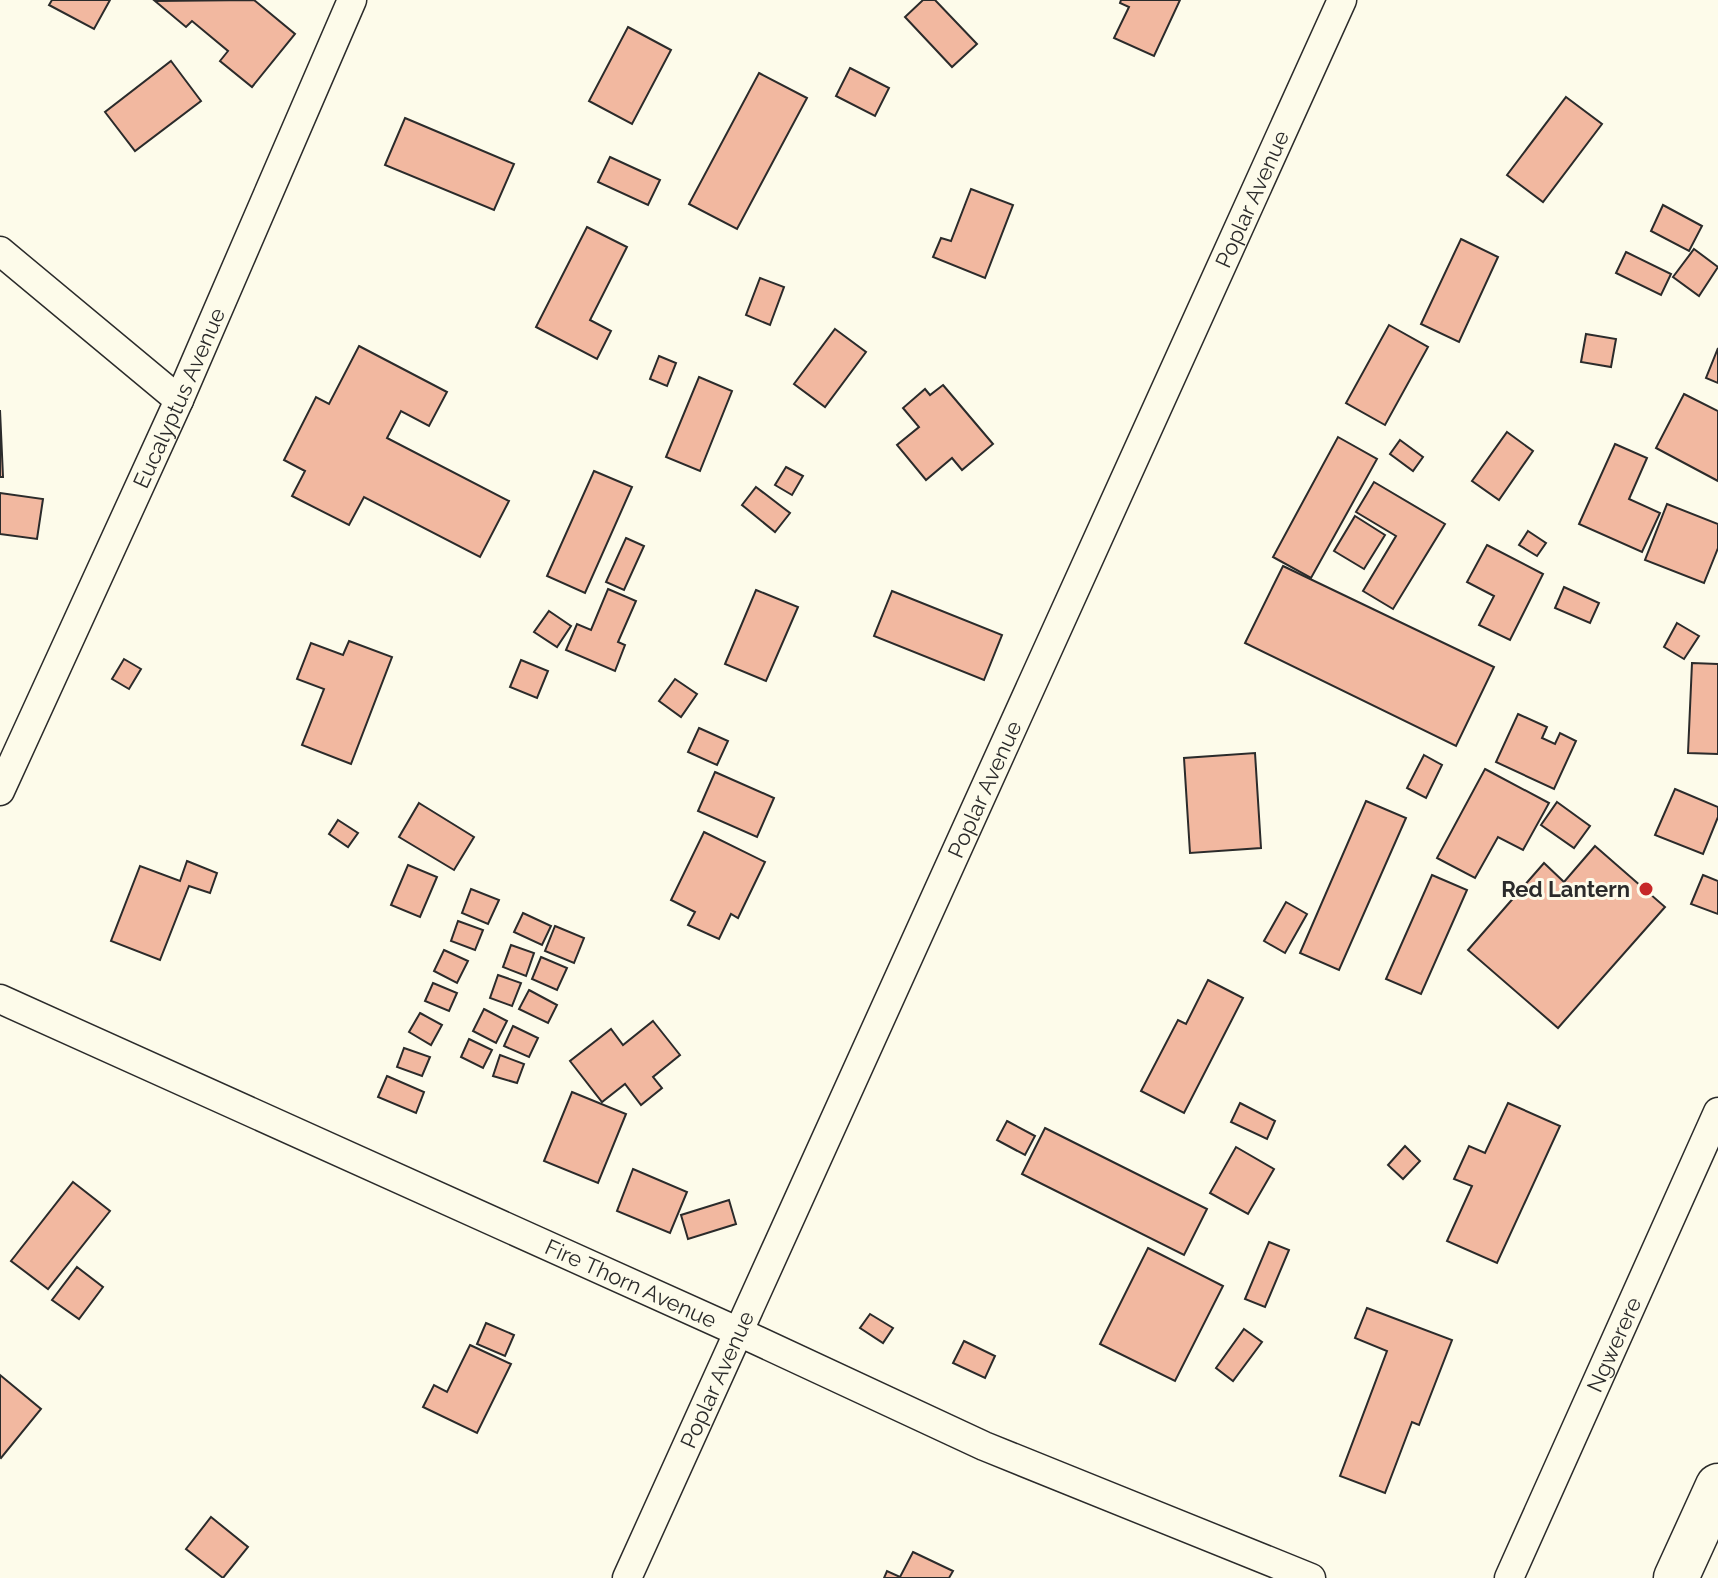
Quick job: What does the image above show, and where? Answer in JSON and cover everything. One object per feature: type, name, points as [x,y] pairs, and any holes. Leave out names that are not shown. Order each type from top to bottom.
[{"type":"main road","points":[[1676,1578],[1718,1486]]},
{"type":"street","name":"Eucalyptus Avenue","points":[[0,791],[179,400],[352,0]]},
{"type":"street","name":"Poplar Avenue","points":[[627,1578],[1342,0]]},
{"type":"street","points":[[0,251],[179,400]]},
{"type":"street","name":"Fire Thorn Avenue","points":[[0,999],[739,1332],[984,1446],[1311,1578]]},
{"type":"street","name":"Ngwerere","points":[[1509,1578],[1718,1112]]},
{"type":"building","points":[[52,0],[110,0],[94,29],[49,5]]},
{"type":"building","points":[[254,0],[295,34],[252,87],[220,61],[228,51],[192,21],[186,27],[155,1]]},
{"type":"building","points":[[923,0],[935,0],[977,44],[952,67],[905,17]]},
{"type":"building","points":[[1121,0],[1180,0],[1154,56],[1114,38],[1129,7],[1120,3]]},
{"type":"building","points":[[628,27],[671,50],[632,124],[589,101]]},
{"type":"building","points":[[171,61],[201,101],[135,151],[105,112]]},
{"type":"building","points":[[850,68],[889,88],[875,116],[836,96]]},
{"type":"building","points":[[759,73],[807,98],[737,229],[689,204]]},
{"type":"building","points":[[1566,97],[1602,124],[1543,202],[1507,175]]},
{"type":"building","points":[[405,118],[514,164],[494,210],[385,165]]},
{"type":"building","points":[[610,157],[660,180],[648,205],[598,182]]},
{"type":"building","points":[[971,189],[1013,205],[985,278],[933,257],[941,238],[951,241]]},
{"type":"building","points":[[1663,205],[1702,226],[1689,251],[1651,231]]},
{"type":"building","points":[[587,227],[627,247],[590,320],[611,331],[597,359],[536,327]]},
{"type":"building","points":[[1461,239],[1498,257],[1459,342],[1421,324]]},
{"type":"building","points":[[1694,249],[1718,267],[1699,296],[1673,277]]},
{"type":"building","points":[[1626,252],[1671,274],[1661,295],[1616,273]]},
{"type":"building","points":[[760,278],[784,287],[770,325],[746,315]]},
{"type":"building","points":[[1389,325],[1428,347],[1385,425],[1346,403]]},
{"type":"building","points":[[835,329],[866,352],[825,407],[794,384]]},
{"type":"building","points":[[1586,334],[1616,339],[1611,367],[1581,362]]},
{"type":"building","points":[[359,346],[447,392],[429,426],[401,411],[387,438],[509,501],[480,557],[364,497],[349,525],[292,496],[305,471],[284,460],[316,397],[329,404]]},
{"type":"building","points":[[1718,348],[1718,383],[1706,378]]},
{"type":"building","points":[[659,356],[676,363],[667,386],[650,379]]},
{"type":"building","points":[[699,377],[732,391],[700,471],[666,457]]},
{"type":"building","points":[[943,385],[993,444],[962,470],[952,458],[926,480],[897,445],[919,427],[903,408],[925,389],[930,395]]},
{"type":"building","points":[[1684,394],[1718,411],[1718,481],[1656,448]]},
{"type":"building","points":[[0,410],[3,477],[0,477]]},
{"type":"building","points":[[1507,432],[1533,451],[1499,500],[1472,481]]},
{"type":"building","points":[[1338,437],[1377,459],[1311,578],[1273,557]]},
{"type":"building","points":[[1400,440],[1423,457],[1413,471],[1390,454]]},
{"type":"building","points":[[1615,444],[1647,458],[1629,499],[1660,513],[1642,552],[1579,524]]},
{"type":"building","points":[[786,467],[803,476],[792,495],[775,485]]},
{"type":"building","points":[[594,471],[632,487],[585,593],[547,576]]},
{"type":"building","points":[[1374,482],[1445,524],[1393,609],[1363,591],[1396,536],[1356,512]]},
{"type":"building","points":[[756,487],[790,513],[775,532],[742,505]]},
{"type":"building","points":[[0,493],[43,499],[37,539],[0,534]]},
{"type":"building","points":[[1667,504],[1718,524],[1718,548],[1704,583],[1645,560]]},
{"type":"building","points":[[1355,516],[1385,535],[1364,569],[1334,551]]},
{"type":"building","points":[[1528,531],[1546,543],[1537,556],[1519,545]]},
{"type":"building","points":[[626,538],[644,546],[624,590],[606,582]]},
{"type":"building","points":[[1487,545],[1543,574],[1510,640],[1479,625],[1494,596],[1467,582]]},
{"type":"building","points":[[1283,566],[1494,667],[1456,746],[1245,643]]},
{"type":"building","points":[[1564,587],[1599,603],[1590,623],[1555,608]]},
{"type":"building","points":[[608,589],[636,601],[618,642],[625,645],[615,671],[566,650],[577,624],[591,630]]},
{"type":"building","points":[[756,590],[798,607],[766,681],[725,664]]},
{"type":"building","points":[[892,591],[1002,635],[984,680],[874,636]]},
{"type":"building","points":[[549,611],[571,626],[557,647],[534,632]]},
{"type":"building","points":[[1677,623],[1699,636],[1684,659],[1664,647]]},
{"type":"building","points":[[349,641],[392,657],[351,764],[302,745],[324,689],[297,679],[311,643],[343,655]]},
{"type":"building","points":[[124,659],[141,669],[129,689],[112,679]]},
{"type":"building","points":[[521,660],[548,671],[537,698],[510,687]]},
{"type":"building","points":[[1692,663],[1718,664],[1718,754],[1688,753]]},
{"type":"building","points":[[675,679],[697,694],[681,717],[659,701]]},
{"type":"building","points":[[1518,714],[1547,727],[1542,738],[1555,744],[1560,733],[1576,741],[1554,789],[1496,762]]},
{"type":"building","points":[[699,728],[728,741],[717,765],[688,752]]},
{"type":"building","points":[[1255,753],[1261,848],[1190,853],[1184,758]]},
{"type":"building","points":[[1424,755],[1442,765],[1426,798],[1407,788]]},
{"type":"building","points":[[1485,769],[1549,803],[1523,850],[1498,837],[1475,878],[1437,858]]},
{"type":"building","points":[[715,772],[774,798],[757,837],[698,811]]},
{"type":"building","points":[[1675,789],[1718,807],[1718,817],[1703,854],[1655,835]]},
{"type":"building","points":[[1366,801],[1406,818],[1339,970],[1300,953]]},
{"type":"building","points":[[1557,802],[1590,826],[1574,848],[1541,825]]},
{"type":"building","points":[[419,803],[474,837],[454,870],[399,837]]},
{"type":"building","points":[[338,820],[358,833],[348,847],[329,834]]},
{"type":"building","points":[[704,832],[765,862],[738,918],[731,914],[719,939],[688,925],[695,912],[671,900]]},
{"type":"building","points":[[1595,846],[1665,907],[1558,1028],[1468,950],[1544,863],[1564,882]]},
{"type":"building","points":[[187,861],[217,873],[210,893],[189,886],[160,960],[111,941],[140,866],[180,881]]},
{"type":"building","points":[[408,865],[437,877],[420,917],[391,905]]},
{"type":"building","points":[[1432,875],[1467,890],[1421,994],[1386,979]]},
{"type":"building","points":[[1703,875],[1718,881],[1718,914],[1691,904]]},
{"type":"building","points":[[471,889],[499,900],[488,924],[462,913]]},
{"type":"building","points":[[1286,902],[1307,914],[1285,953],[1264,941]]},
{"type":"building","points":[[523,913],[551,926],[542,945],[514,932]]},
{"type":"building","points":[[458,921],[483,930],[475,950],[451,941]]},
{"type":"building","points":[[555,926],[584,938],[574,963],[545,951]]},
{"type":"building","points":[[511,945],[534,953],[526,976],[503,967]]},
{"type":"building","points":[[444,950],[468,961],[457,983],[434,971]]},
{"type":"building","points":[[541,957],[567,968],[557,990],[532,979]]},
{"type":"building","points":[[498,975],[521,983],[512,1006],[490,998]]},
{"type":"building","points":[[1208,980],[1243,998],[1184,1113],[1141,1091],[1178,1020],[1186,1024]]},
{"type":"building","points":[[433,983],[457,993],[449,1011],[425,1001]]},
{"type":"building","points":[[529,990],[557,1005],[548,1023],[519,1009]]},
{"type":"building","points":[[484,1009],[507,1021],[496,1043],[473,1031]]},
{"type":"building","points":[[420,1013],[442,1025],[431,1045],[409,1032]]},
{"type":"building","points":[[653,1021],[680,1055],[653,1077],[662,1088],[641,1105],[625,1084],[602,1102],[570,1061],[611,1029],[623,1045]]},
{"type":"building","points":[[513,1026],[538,1038],[529,1057],[504,1046]]},
{"type":"building","points":[[469,1039],[492,1050],[483,1068],[461,1057]]},
{"type":"building","points":[[404,1048],[430,1057],[422,1076],[397,1067]]},
{"type":"building","points":[[500,1055],[524,1064],[517,1083],[493,1076]]},
{"type":"building","points":[[387,1076],[424,1092],[416,1113],[378,1097]]},
{"type":"building","points":[[572,1092],[626,1114],[598,1183],[544,1161]]},
{"type":"building","points":[[1240,1103],[1275,1121],[1267,1139],[1231,1122]]},
{"type":"building","points":[[1508,1103],[1560,1126],[1497,1263],[1447,1241],[1472,1186],[1454,1179],[1469,1146],[1485,1153]]},
{"type":"building","points":[[1007,1121],[1035,1136],[1025,1155],[997,1140]]},
{"type":"building","points":[[1045,1128],[1207,1209],[1184,1255],[1022,1174]]},
{"type":"building","points":[[1405,1146],[1420,1161],[1403,1179],[1388,1165]]},
{"type":"building","points":[[1236,1147],[1274,1169],[1248,1214],[1210,1193]]},
{"type":"building","points":[[633,1169],[687,1192],[670,1233],[617,1211]]},
{"type":"building","points":[[73,1182],[110,1211],[48,1289],[11,1261]]},
{"type":"building","points":[[729,1200],[736,1224],[688,1239],[681,1215]]},
{"type":"building","points":[[1269,1242],[1289,1250],[1265,1307],[1245,1299]]},
{"type":"building","points":[[1148,1248],[1223,1286],[1175,1381],[1100,1344]]},
{"type":"building","points":[[77,1267],[103,1287],[79,1319],[52,1300]]},
{"type":"building","points":[[1367,1308],[1452,1340],[1419,1425],[1412,1422],[1385,1493],[1340,1476],[1387,1351],[1355,1338]]},
{"type":"building","points":[[870,1314],[893,1328],[883,1343],[860,1328]]},
{"type":"building","points":[[486,1323],[514,1335],[505,1356],[477,1344]]},
{"type":"building","points":[[1244,1329],[1262,1342],[1233,1381],[1216,1368]]},
{"type":"building","points":[[964,1341],[995,1356],[985,1378],[953,1363]]},
{"type":"building","points":[[470,1345],[511,1364],[477,1433],[423,1407],[434,1385],[447,1392]]},
{"type":"building","points":[[0,1375],[41,1409],[1,1458],[0,1457]]},
{"type":"building","points":[[211,1517],[248,1547],[223,1578],[186,1549]]},
{"type":"building","points":[[913,1552],[953,1571],[949,1578],[884,1578],[887,1571],[900,1577]]},
{"type":"place","name":"Red Lantern","points":[[1646,889]]}]
